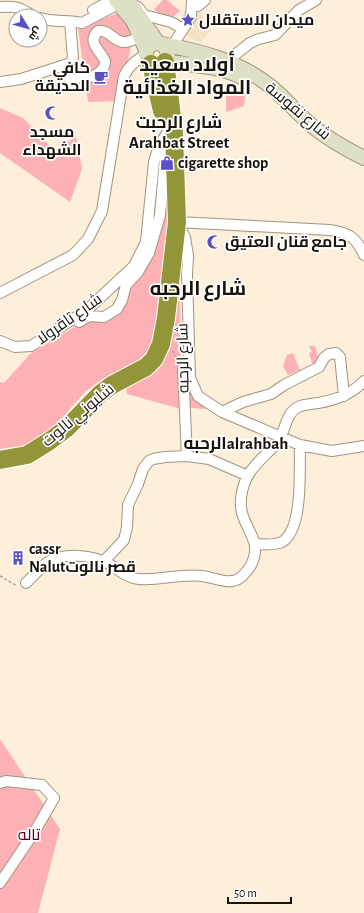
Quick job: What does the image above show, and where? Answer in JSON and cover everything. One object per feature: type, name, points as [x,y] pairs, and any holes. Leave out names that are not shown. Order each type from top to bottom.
[{"type":"highway","points":[[158,53],[167,134],[175,150]]},
{"type":"highway","points":[[158,53],[170,97],[175,150]]},
{"type":"highway","name":"شليوني نالوت","points":[[0,460],[27,455],[48,442],[67,428],[100,394],[112,385],[146,367],[154,360],[162,344],[177,222],[175,150]]},
{"type":"main road","points":[[121,1],[133,21],[140,37],[158,53]]},
{"type":"main road","points":[[121,1],[158,53]]},
{"type":"main road","name":"شارع نفوسة","points":[[158,53],[207,54],[247,70],[270,86],[312,126],[332,141],[364,158]]},
{"type":"main road","name":"شارع نفوسة","points":[[158,53],[239,76],[270,96],[322,141],[345,158],[364,167]]},
{"type":"street","points":[[0,293],[73,255],[88,239],[102,212],[124,76],[127,68],[132,63],[158,53],[184,29],[191,17],[192,3],[198,6],[205,0]]},
{"type":"street","points":[[227,61],[250,43],[275,35],[299,10],[316,0]]},
{"type":"street","points":[[48,20],[73,21],[81,16],[121,1],[144,15],[171,22],[184,29]]},
{"type":"street","points":[[0,7],[14,6],[22,8]]},
{"type":"street","points":[[0,82],[21,79],[71,63],[73,57],[73,21]]},
{"type":"street","points":[[69,79],[89,78],[102,71],[106,64],[94,42],[95,35],[98,31],[105,31],[121,42],[140,37]]},
{"type":"street","points":[[71,63],[84,78]]},
{"type":"street","points":[[31,346],[31,352],[89,316],[104,317],[117,310],[122,300],[126,285],[138,272],[149,253],[160,215],[167,134]]},
{"type":"street","name":"شارع تاقرولا","points":[[0,341],[15,347],[31,346],[88,310],[134,266],[146,242],[154,162],[159,146],[167,134]]},
{"type":"street","points":[[177,222],[330,230],[342,232],[350,235],[356,240],[364,254]]},
{"type":"street","points":[[177,222],[185,237],[188,262],[187,275],[190,378],[198,396],[222,412],[280,438],[300,445],[332,451],[364,446]]},
{"type":"street","name":"شارع الرحبه","points":[[187,456],[183,380],[182,274],[188,262]]},
{"type":"street","points":[[222,412],[244,402],[271,394],[284,385],[318,367],[327,355],[333,353],[339,355],[340,357],[344,396]]},
{"type":"street","points":[[26,583],[54,559],[79,555],[104,561],[128,576],[138,579],[190,575],[210,577],[228,582],[241,578],[253,562],[255,553],[255,544],[242,513],[241,503],[244,485],[248,476],[280,438],[288,417],[292,411],[298,407],[344,396],[364,381]]},
{"type":"street","points":[[255,544],[276,544],[287,538],[291,533],[298,512],[300,445]]},
{"type":"street","points":[[104,561],[124,540],[127,527],[128,505],[146,464],[154,459],[187,456],[209,459],[248,476]]},
{"type":"street","points":[[0,783],[6,781],[42,785],[54,798],[35,832],[0,883]]},
{"type":"path","points":[[0,576],[17,586],[19,583],[26,583]]},
{"type":"shaded area","points":[[192,3],[211,29],[200,43],[173,27]]},
{"type":"green space","points":[[163,0],[167,0],[180,11],[166,22],[154,9]]},
{"type":"green space","points":[[124,11],[121,14],[130,31],[132,40],[120,101],[88,102],[78,28]]},
{"type":"green space","points":[[236,90],[246,91],[244,106],[226,112],[226,94]]},
{"type":"green space","points":[[0,108],[23,118],[54,150],[76,137],[82,169],[70,202],[0,153]]},
{"type":"green space","points":[[168,181],[168,247],[155,334],[148,352],[142,358],[101,380],[85,392],[52,429],[30,445],[0,449],[0,382],[4,383],[30,354],[74,327],[114,307],[131,282]]},
{"type":"green space","points":[[174,271],[180,272],[181,409],[127,394],[125,383],[152,372]]},
{"type":"green space","points":[[309,346],[315,346],[319,362],[313,366],[309,353],[312,352]]},
{"type":"green space","points":[[293,353],[300,370],[288,375],[283,366],[287,355]]},
{"type":"green space","points":[[189,393],[206,409],[186,406]]},
{"type":"green space","name":"تاله","points":[[0,739],[60,829],[38,913],[0,913]]},
{"type":"place","name":"ميدان الاستقلال","points":[[188,20]]},
{"type":"place","name":"كافي الحديقة","points":[[101,77]]},
{"type":"place","name":"مسجد الشهداء","points":[[52,113]]},
{"type":"place","name":"cigarette shop","points":[[167,163]]},
{"type":"place","name":"جامع قنان العتيق","points":[[214,242]]},
{"type":"place","name":"cassr Nalutقصر نالوت","points":[[18,558]]},
{"type":"district","name":"أولاد سعيد المواد الغذائية","points":[[187,76]]},
{"type":"district","name":"شارع الرحبت Arahbat Street","points":[[179,132]]},
{"type":"district","name":"شارع الرحبه","points":[[198,289]]},
{"type":"district","name":"الرحبهalrahbah","points":[[236,443]]}]
